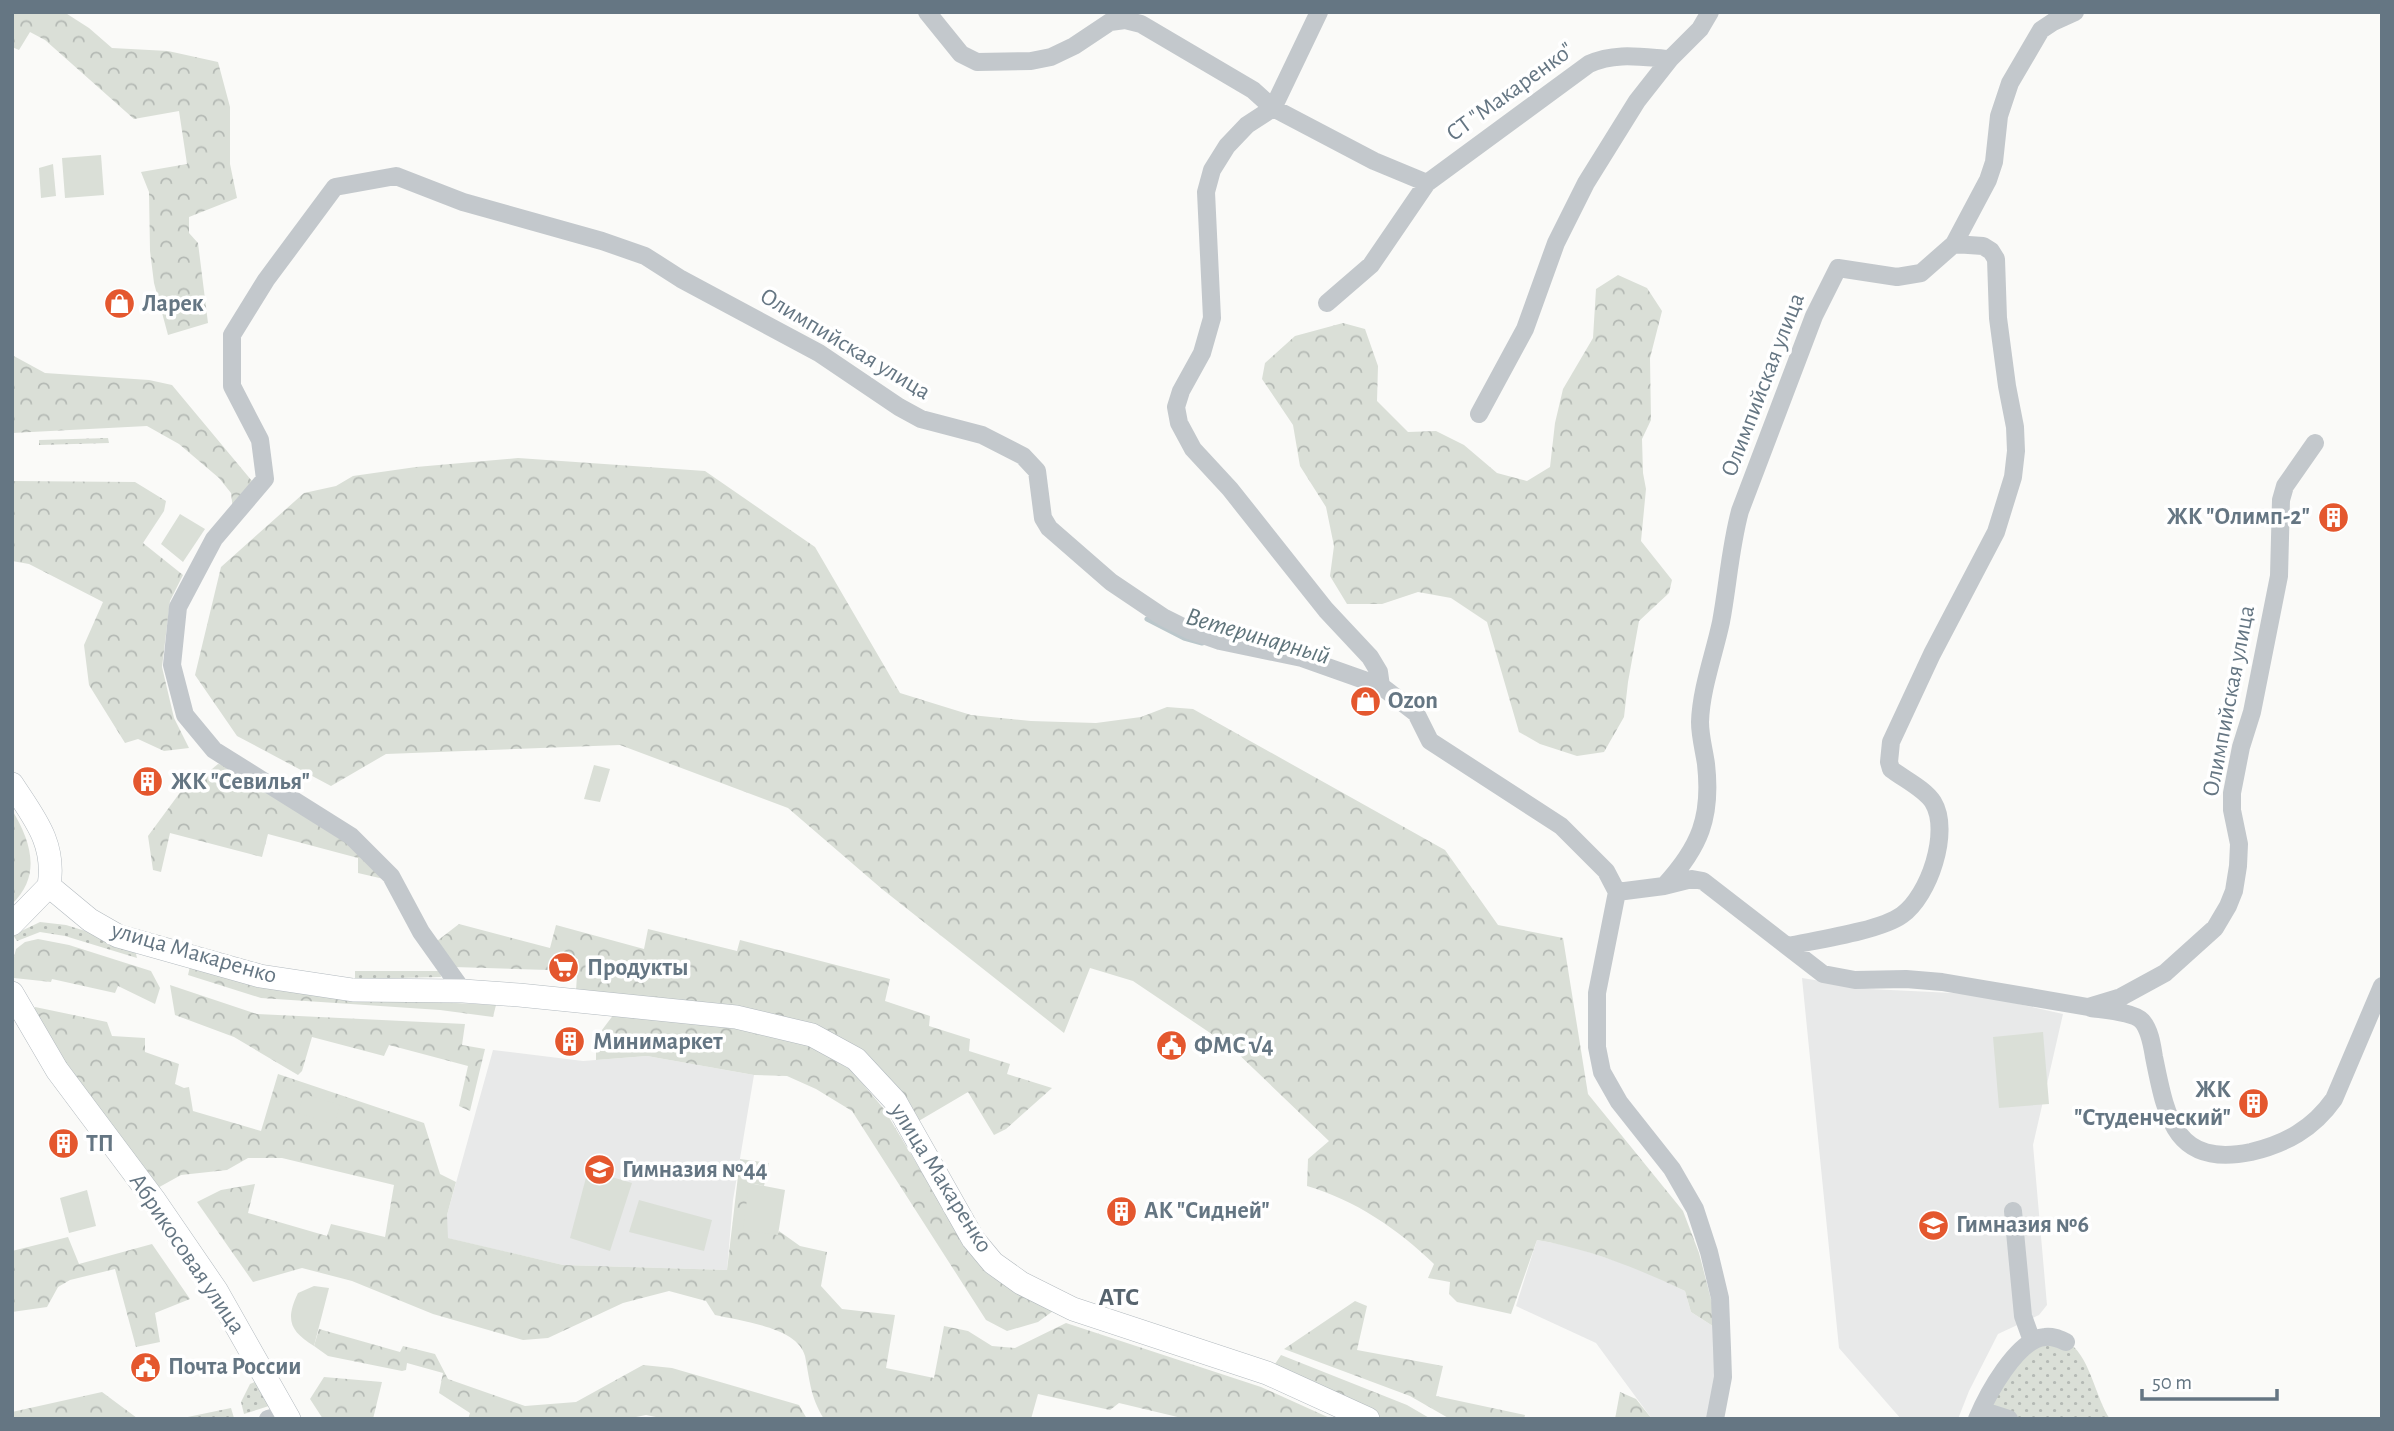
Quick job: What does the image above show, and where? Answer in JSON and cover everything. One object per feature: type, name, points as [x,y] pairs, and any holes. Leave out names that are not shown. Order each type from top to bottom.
[{"type":"street","points":[[927,12],[961,54],[977,62],[1031,61],[1051,57],[1074,46],[1110,22],[1125,20],[1141,24],[1253,90],[1273,108],[1374,161],[1427,183],[1371,265],[1327,303]]},
{"type":"street","name":"Олимпийская улица","points":[[1320,12],[1273,108],[1247,125],[1227,146],[1212,170],[1206,192],[1212,318],[1202,353],[1181,391],[1176,407],[1179,423],[1193,449],[1262,527],[1326,610],[1370,657],[1379,673],[1381,686]]},
{"type":"street","points":[[1479,414],[1525,329],[1556,243],[1586,183],[1637,101],[1670,59],[1700,29],[1710,12]]},
{"type":"street","name":"Олимпийская улица","points":[[1664,886],[1689,855],[1704,823],[1707,772],[1700,723],[1721,621],[1732,542],[1751,480],[1814,316],[1838,268],[1897,277],[1921,273],[1954,244],[1988,180],[1994,162],[1999,116],[2010,83],[2041,30],[2075,12]]},
{"type":"street","name":"СТ \"Макаренко\"","points":[[1427,183],[1588,64],[1616,55],[1670,59]]},
{"type":"street","name":"Олимпийская улица","points":[[463,992],[421,932],[391,876],[351,836],[214,750],[185,715],[172,664],[178,607],[204,555],[214,539],[265,479],[260,440],[232,386],[232,335],[266,280],[335,187],[396,176],[463,202],[602,241],[645,256],[681,279],[819,353],[921,419],[982,435],[1023,456],[1037,471],[1043,517],[1049,528],[1111,582],[1163,617],[1220,641],[1302,658],[1381,686],[1416,713],[1430,741],[1561,826],[1606,871],[1617,892],[1664,886],[1692,879],[1703,881],[1823,974],[1855,980],[1906,979],[1942,982],[2088,1007],[2122,997],[2165,973],[2215,928],[2234,891],[2239,844],[2232,810],[2232,793],[2241,747],[2252,712],[2279,576],[2281,500],[2285,486],[2315,443]]},
{"type":"street","points":[[1788,946],[1844,934],[1902,915],[1917,899],[1931,872],[1941,835],[1939,813],[1931,799],[1891,769],[1891,742],[1932,653],[1996,532],[2013,477],[2016,451],[2015,427],[1998,318],[1996,259],[1992,251],[1983,246],[1954,244]]},
{"type":"street","points":[[12,784],[43,833],[50,852],[52,870],[50,886],[12,924]]},
{"type":"street","name":"улица Макаренко","points":[[50,886],[90,920],[118,936],[260,976],[353,990],[463,992],[736,1017],[812,1035],[856,1059],[895,1101],[973,1239],[993,1263],[1021,1283],[1073,1310],[1267,1373],[1367,1419]]},
{"type":"street","points":[[1617,892],[1597,993],[1597,1047],[1602,1072],[1619,1102],[1672,1169],[1695,1209],[1709,1252],[1720,1298],[1723,1358],[1723,1377],[1715,1419]]},
{"type":"street","points":[[2088,1007],[2136,1016],[2143,1022],[2151,1041],[2169,1121],[2180,1137],[2193,1147],[2210,1153],[2227,1154],[2275,1146],[2300,1134],[2326,1111],[2334,1099],[2382,986]]},
{"type":"street","name":"Абрикосовая улица","points":[[12,993],[57,1070],[155,1201],[216,1290],[281,1417]]},
{"type":"street","points":[[2013,1211],[2023,1316],[2032,1341]]},
{"type":"street","points":[[2009,1419],[1979,1414],[2006,1367],[2032,1341],[2043,1336],[2066,1342]]},
{"type":"shaded area","name":"Гимназия №6","points":[[1802,978],[1870,989],[1973,994],[2063,1014],[2033,1145],[2047,1305],[2039,1315],[1998,1334],[1958,1419],[1901,1419],[1839,1348]]},
{"type":"shaded area","name":"Гимназия №44","points":[[493,1050],[583,1061],[647,1056],[754,1075],[733,1200],[727,1270],[563,1265],[447,1238],[447,1215]]},
{"type":"shaded area","points":[[1537,1240],[1570,1246],[1640,1269],[1685,1291],[1691,1312],[1719,1330],[1712,1419],[1652,1419],[1596,1343],[1516,1306]]},
{"type":"green space","points":[[12,12],[64,12],[89,28],[112,48],[168,51],[218,62],[230,107],[230,164],[237,198],[189,217],[189,233],[198,243],[208,323],[168,335],[154,283],[150,251],[149,192],[141,172],[187,164],[179,111],[134,119],[45,40],[30,32],[19,50],[12,47]]},
{"type":"green space","points":[[101,155],[104,195],[65,198],[62,158]]},
{"type":"green space","points":[[53,164],[56,196],[41,198],[39,168]]},
{"type":"green space","points":[[1618,275],[1647,288],[1662,311],[1650,358],[1651,420],[1642,439],[1646,489],[1641,541],[1672,580],[1669,593],[1639,621],[1624,717],[1604,752],[1577,756],[1540,744],[1519,732],[1487,622],[1451,598],[1418,592],[1382,604],[1347,604],[1330,576],[1334,546],[1326,507],[1300,466],[1293,425],[1262,379],[1265,363],[1295,336],[1343,323],[1365,329],[1378,366],[1377,401],[1408,432],[1436,431],[1464,445],[1497,473],[1527,481],[1550,467],[1555,423],[1563,389],[1593,338],[1596,289]]},
{"type":"green space","points":[[12,355],[45,373],[149,380],[172,385],[252,481],[233,510],[231,493],[219,478],[179,444],[147,426],[12,433]]},
{"type":"green space","points":[[108,438],[109,443],[39,445],[39,440]]},
{"type":"green space","points":[[518,458],[705,471],[815,547],[900,693],[971,715],[1031,721],[1096,723],[1141,717],[1167,707],[1193,709],[1445,850],[1498,925],[1563,938],[1588,1094],[1683,1211],[1699,1253],[1719,1330],[1691,1312],[1685,1291],[1612,1260],[1537,1240],[1511,1314],[1457,1302],[1449,1294],[1450,1282],[1428,1278],[1434,1264],[1406,1239],[1359,1208],[1307,1186],[1308,1159],[1329,1141],[1231,1047],[1133,981],[1090,968],[1064,1033],[882,889],[788,808],[620,745],[386,754],[331,786],[237,736],[195,675],[221,567],[304,493],[336,486],[353,476],[416,467]]},
{"type":"green space","points":[[12,481],[135,482],[166,501],[164,511],[143,543],[183,575],[170,601],[162,667],[174,718],[189,748],[164,751],[138,739],[125,743],[89,685],[84,645],[103,602],[29,564],[12,561]]},
{"type":"green space","points":[[180,514],[205,529],[183,562],[161,544]]},
{"type":"green space","points":[[218,764],[230,766],[348,838],[388,880],[358,873],[358,858],[268,834],[262,857],[170,833],[161,872],[153,870],[148,836],[190,779],[206,774]]},
{"type":"green space","points":[[594,765],[610,769],[600,802],[584,799]]},
{"type":"green space","points":[[12,810],[28,846],[30,870],[27,882],[12,904]]},
{"type":"green space","points":[[40,922],[66,925],[134,946],[137,958],[65,936],[40,932],[17,941],[13,935]]},
{"type":"green space","points":[[459,924],[550,948],[556,925],[644,949],[648,929],[737,951],[740,940],[890,979],[885,1001],[930,1016],[929,1026],[970,1039],[969,1051],[1010,1064],[1007,1074],[1052,1088],[1006,1129],[994,1135],[968,1092],[917,1122],[858,1048],[576,991],[578,959],[554,954],[548,970],[454,967],[437,941]]},
{"type":"green space","points":[[38,939],[69,945],[151,971],[160,988],[155,1004],[118,986],[115,993],[52,979],[51,982],[14,978],[13,961],[16,949],[25,942]]},
{"type":"green space","points":[[191,962],[336,997],[496,1005],[493,1017],[440,1010],[261,998],[188,975]]},
{"type":"green space","points":[[355,971],[440,971],[441,977],[355,979]]},
{"type":"green space","points":[[170,985],[257,1014],[465,1024],[462,1045],[485,1049],[470,1111],[459,1106],[468,1066],[389,1045],[384,1056],[312,1037],[302,1071],[298,1075],[234,1037],[175,1015]]},
{"type":"green space","points":[[35,1007],[107,1022],[112,1036],[145,1038],[145,1052],[179,1064],[175,1084],[189,1087],[193,1111],[261,1131],[278,1074],[424,1123],[440,1174],[456,1182],[447,1215],[448,1238],[563,1265],[727,1270],[740,1159],[769,1163],[764,1186],[750,1183],[777,1235],[779,1231],[800,1246],[827,1252],[821,1286],[842,1309],[895,1315],[886,1368],[934,1378],[944,1326],[968,1331],[992,1346],[1015,1348],[1066,1323],[1261,1387],[1332,1419],[1186,1419],[1119,1403],[1110,1410],[1038,1394],[1031,1419],[824,1419],[813,1396],[805,1356],[792,1338],[767,1327],[715,1315],[706,1301],[669,1291],[623,1303],[548,1338],[523,1340],[433,1314],[352,1281],[302,1268],[253,1282],[197,1202],[221,1190],[255,1184],[248,1213],[327,1236],[331,1224],[385,1237],[394,1185],[282,1158],[248,1158],[227,1170],[181,1175],[154,1190],[30,1018]]},
{"type":"green space","points":[[614,1014],[733,1026],[811,1046],[851,1070],[884,1109],[967,1248],[988,1274],[1053,1311],[1038,1322],[1007,1331],[986,1320],[852,1111],[816,1089],[787,1076],[754,1075],[647,1056],[596,1060],[596,1038]]},
{"type":"green space","points":[[2043,1032],[2049,1104],[1999,1108],[1993,1037]]},
{"type":"green space","points":[[304,1094],[340,1105],[335,1125],[298,1113]]},
{"type":"green space","points":[[588,1170],[632,1183],[610,1251],[570,1238]]},
{"type":"green space","points":[[749,1183],[785,1190],[778,1235],[743,1230]]},
{"type":"green space","points":[[87,1190],[96,1226],[69,1233],[60,1198]]},
{"type":"green space","points":[[639,1200],[712,1220],[704,1251],[629,1232]]},
{"type":"green space","points":[[68,1237],[79,1264],[152,1244],[190,1299],[155,1313],[160,1342],[136,1347],[115,1269],[70,1280],[58,1287],[47,1307],[12,1312],[12,1251]]},
{"type":"green space","points":[[314,1286],[329,1288],[314,1346],[295,1330],[291,1318],[298,1293]]},
{"type":"green space","points":[[1355,1301],[1367,1306],[1357,1350],[1443,1366],[1436,1396],[1525,1415],[1524,1419],[1450,1419],[1410,1396],[1284,1349]]},
{"type":"green space","points":[[319,1329],[400,1352],[403,1346],[435,1354],[448,1379],[525,1406],[576,1402],[643,1365],[672,1368],[799,1405],[807,1419],[666,1419],[646,1415],[626,1419],[468,1419],[470,1413],[439,1393],[443,1373],[407,1363],[406,1370],[402,1371],[328,1356],[314,1346]]},
{"type":"green space","points":[[2032,1341],[2062,1341],[2074,1347],[2086,1365],[2110,1419],[2009,1419],[1981,1410]]},
{"type":"green space","points":[[1281,1355],[1407,1405],[1431,1419],[1382,1419],[1275,1371],[1275,1364]]},
{"type":"green space","points":[[324,1377],[382,1382],[373,1419],[323,1419],[310,1399]]},
{"type":"green space","points":[[260,1380],[272,1405],[244,1414],[241,1402],[250,1384]]},
{"type":"green space","points":[[102,1392],[137,1418],[12,1419],[12,1412]]},
{"type":"green space","points":[[1620,1392],[1636,1399],[1652,1419],[1615,1419]]},
{"type":"green space","points":[[231,1408],[234,1418],[178,1419]]},
{"type":"waterway","name":"Ветеринарный","points":[[1147,619],[1184,638],[1202,643]]},
{"type":"place","name":"Ларек","points":[[119,304]]},
{"type":"place","name":"ЖК \"Олимп-2\"","points":[[2333,517]]},
{"type":"place","name":"Ozon","points":[[1365,701]]},
{"type":"place","name":"ЖК \"Севилья\"","points":[[148,782]]},
{"type":"place","name":"Продукты","points":[[564,968]]},
{"type":"place","name":"Минимаркет","points":[[570,1042]]},
{"type":"place","name":"ФМС √4","points":[[1171,1046]]},
{"type":"place","name":"ЖК \"Студенческий\"","points":[[2254,1104]]},
{"type":"place","name":"ТП","points":[[63,1144]]},
{"type":"place","name":"Гимназия №44","points":[[599,1170]]},
{"type":"place","name":"АК \"Сидней\"","points":[[1121,1211]]},
{"type":"place","name":"Гимназия №6","points":[[1933,1225]]},
{"type":"place","name":"Почта России","points":[[145,1367]]},
{"type":"district","name":"АТС","points":[[1119,1297]]}]
